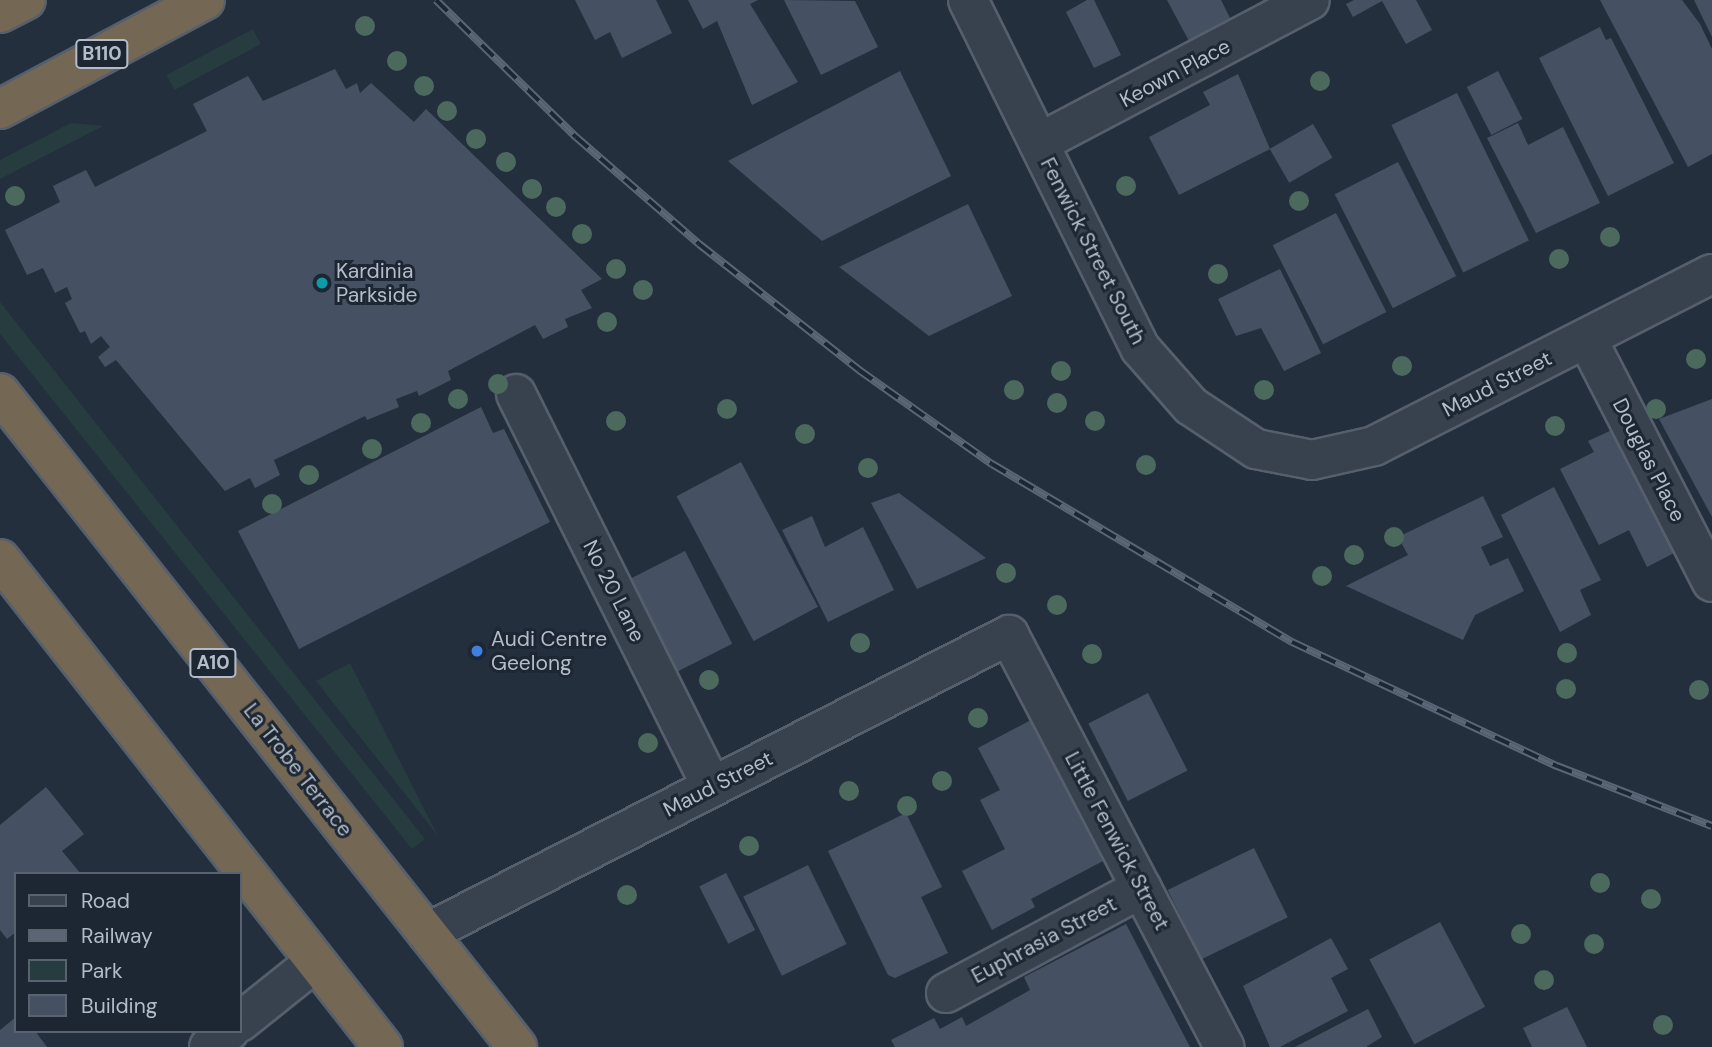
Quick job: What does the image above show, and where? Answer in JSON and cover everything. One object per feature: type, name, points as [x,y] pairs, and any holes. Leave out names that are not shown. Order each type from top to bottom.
[{"type":"highway","points":[[0,13],[26,0]]},
{"type":"highway","name":"B110","points":[[0,109],[205,0]]},
{"type":"highway","name":"La Trobe Terrace","points":[[0,393],[517,1047]]},
{"type":"highway","points":[[0,559],[383,1047]]},
{"type":"street","name":"Fenwick Street South","points":[[968,0],[1140,348],[1213,424],[1273,454]]},
{"type":"street","name":"Keown Place","points":[[1039,143],[1310,0]]},
{"type":"street","name":"Maud Street","points":[[1273,454],[1312,460],[1361,451],[1712,274]]},
{"type":"street","name":"Douglas Place","points":[[1587,339],[1712,582]]},
{"type":"street","name":"No 20 Lane","points":[[516,394],[712,787]]},
{"type":"street","name":"Maud Street","points":[[427,933],[1009,635]]},
{"type":"street","name":"Little Fenwick Street","points":[[1009,635],[1224,1047]]},
{"type":"street","name":"Euphrasia Street","points":[[946,993],[1142,888]]},
{"type":"street","points":[[242,1020],[315,962]]},
{"type":"street","points":[[209,1047],[226,1033]]},
{"type":"green space","points":[[253,29],[261,44],[174,90],[166,75]]},
{"type":"green space","points":[[71,123],[103,126],[0,179],[0,160]]},
{"type":"green space","points":[[0,302],[425,839],[412,849],[0,334]]},
{"type":"green space","points":[[350,663],[438,836],[316,681]]},
{"type":"building","points":[[575,0],[656,0],[672,33],[622,58],[610,32],[595,40]]},
{"type":"building","points":[[688,0],[758,0],[750,4],[798,82],[752,105],[717,21],[703,29]]},
{"type":"building","points":[[784,0],[855,1],[878,47],[821,75]]},
{"type":"building","points":[[1087,0],[1094,0],[1121,55],[1094,68],[1066,12]]},
{"type":"building","points":[[1167,0],[1221,0],[1230,18],[1189,41]]},
{"type":"building","points":[[1354,0],[1416,0],[1432,30],[1406,44],[1382,1],[1353,17],[1346,4]]},
{"type":"building","points":[[1600,0],[1682,0],[1700,24],[1712,49],[1712,154],[1688,167]]},
{"type":"building","points":[[1694,0],[1712,0],[1712,37]]},
{"type":"building","points":[[1600,27],[1606,40],[1611,38],[1674,163],[1608,196],[1539,58]]},
{"type":"building","name":"Kardinia Parkside","points":[[335,69],[346,89],[357,83],[360,93],[371,83],[414,122],[426,109],[602,279],[581,290],[592,308],[565,319],[568,327],[543,339],[535,325],[448,371],[451,380],[419,396],[417,391],[396,399],[399,407],[367,420],[365,416],[274,460],[280,475],[255,488],[250,478],[225,491],[116,360],[105,367],[98,357],[110,347],[101,336],[91,344],[85,331],[80,333],[65,303],[72,299],[67,287],[55,293],[43,268],[27,275],[5,230],[60,202],[53,186],[86,170],[95,187],[207,131],[193,104],[248,76],[263,101]]},
{"type":"building","points":[[900,71],[951,176],[822,241],[728,161]]},
{"type":"building","points":[[1498,71],[1523,119],[1491,135],[1467,87]]},
{"type":"building","points":[[1238,74],[1270,149],[1179,195],[1149,137],[1210,105],[1203,92]]},
{"type":"building","points":[[1457,93],[1529,240],[1463,272],[1391,125]]},
{"type":"building","points":[[1518,123],[1528,145],[1563,127],[1600,203],[1536,233],[1487,138]]},
{"type":"building","points":[[1313,124],[1332,158],[1289,183],[1270,149]]},
{"type":"building","points":[[1398,162],[1456,276],[1393,308],[1335,194]]},
{"type":"building","points":[[968,204],[1012,296],[929,336],[839,267]]},
{"type":"building","points":[[1336,213],[1386,312],[1323,344],[1273,245]]},
{"type":"building","points":[[1280,269],[1321,353],[1284,371],[1261,328],[1236,336],[1218,299]]},
{"type":"building","points":[[1712,399],[1712,517],[1659,419]]},
{"type":"building","points":[[481,407],[493,433],[504,429],[550,522],[299,649],[238,531]]},
{"type":"building","points":[[1614,429],[1674,553],[1647,567],[1629,530],[1599,545],[1560,469],[1594,452],[1588,441]]},
{"type":"building","points":[[741,462],[818,607],[754,641],[677,496]]},
{"type":"building","points":[[1554,487],[1601,580],[1580,590],[1591,615],[1560,632],[1501,515]]},
{"type":"building","points":[[899,493],[986,558],[917,589],[871,503]]},
{"type":"building","points":[[1483,496],[1503,537],[1481,547],[1490,566],[1508,558],[1524,591],[1475,615],[1463,640],[1346,586],[1408,555],[1398,537]]},
{"type":"building","points":[[812,516],[825,547],[863,527],[894,590],[828,622],[782,530]]},
{"type":"building","points":[[685,551],[732,644],[672,675],[624,582]]},
{"type":"building","points":[[1148,693],[1187,771],[1128,801],[1088,723]]},
{"type":"building","points":[[1031,720],[1103,861],[1031,899],[1035,907],[992,930],[962,871],[1005,849],[980,800],[1000,790],[978,748]]},
{"type":"building","points":[[46,787],[84,834],[62,851],[79,872],[14,872],[14,934],[7,939],[0,930],[0,825]]},
{"type":"building","points":[[906,813],[942,887],[921,897],[948,953],[895,978],[888,975],[828,851]]},
{"type":"building","points":[[1254,848],[1288,917],[1201,959],[1168,890]]},
{"type":"building","points":[[808,865],[847,944],[782,976],[743,897]]},
{"type":"building","points":[[726,873],[755,930],[728,944],[699,887]]},
{"type":"building","points":[[1440,922],[1485,1007],[1414,1044],[1369,960]]},
{"type":"building","points":[[1126,924],[1190,1047],[895,1047],[891,1040],[934,1018],[940,1029],[962,1017],[966,1026],[1030,990],[1024,977]]},
{"type":"building","points":[[1331,938],[1348,969],[1331,978],[1348,1011],[1280,1047],[1270,1047],[1243,986]]},
{"type":"building","points":[[1567,1007],[1587,1047],[1532,1047],[1523,1028]]},
{"type":"building","points":[[1368,1009],[1382,1037],[1366,1047],[1295,1047]]},
{"type":"building","points":[[14,1019],[14,1033],[36,1033],[47,1047],[0,1047],[0,1030]]},
{"type":"railway","points":[[436,0],[576,137],[699,244],[859,370],[992,464],[1292,642],[1557,766],[1712,826]]},
{"type":"place","name":"Kardinia Parkside","points":[[322,283]]},
{"type":"place","name":"Audi Centre Geelong","points":[[477,651]]}]
